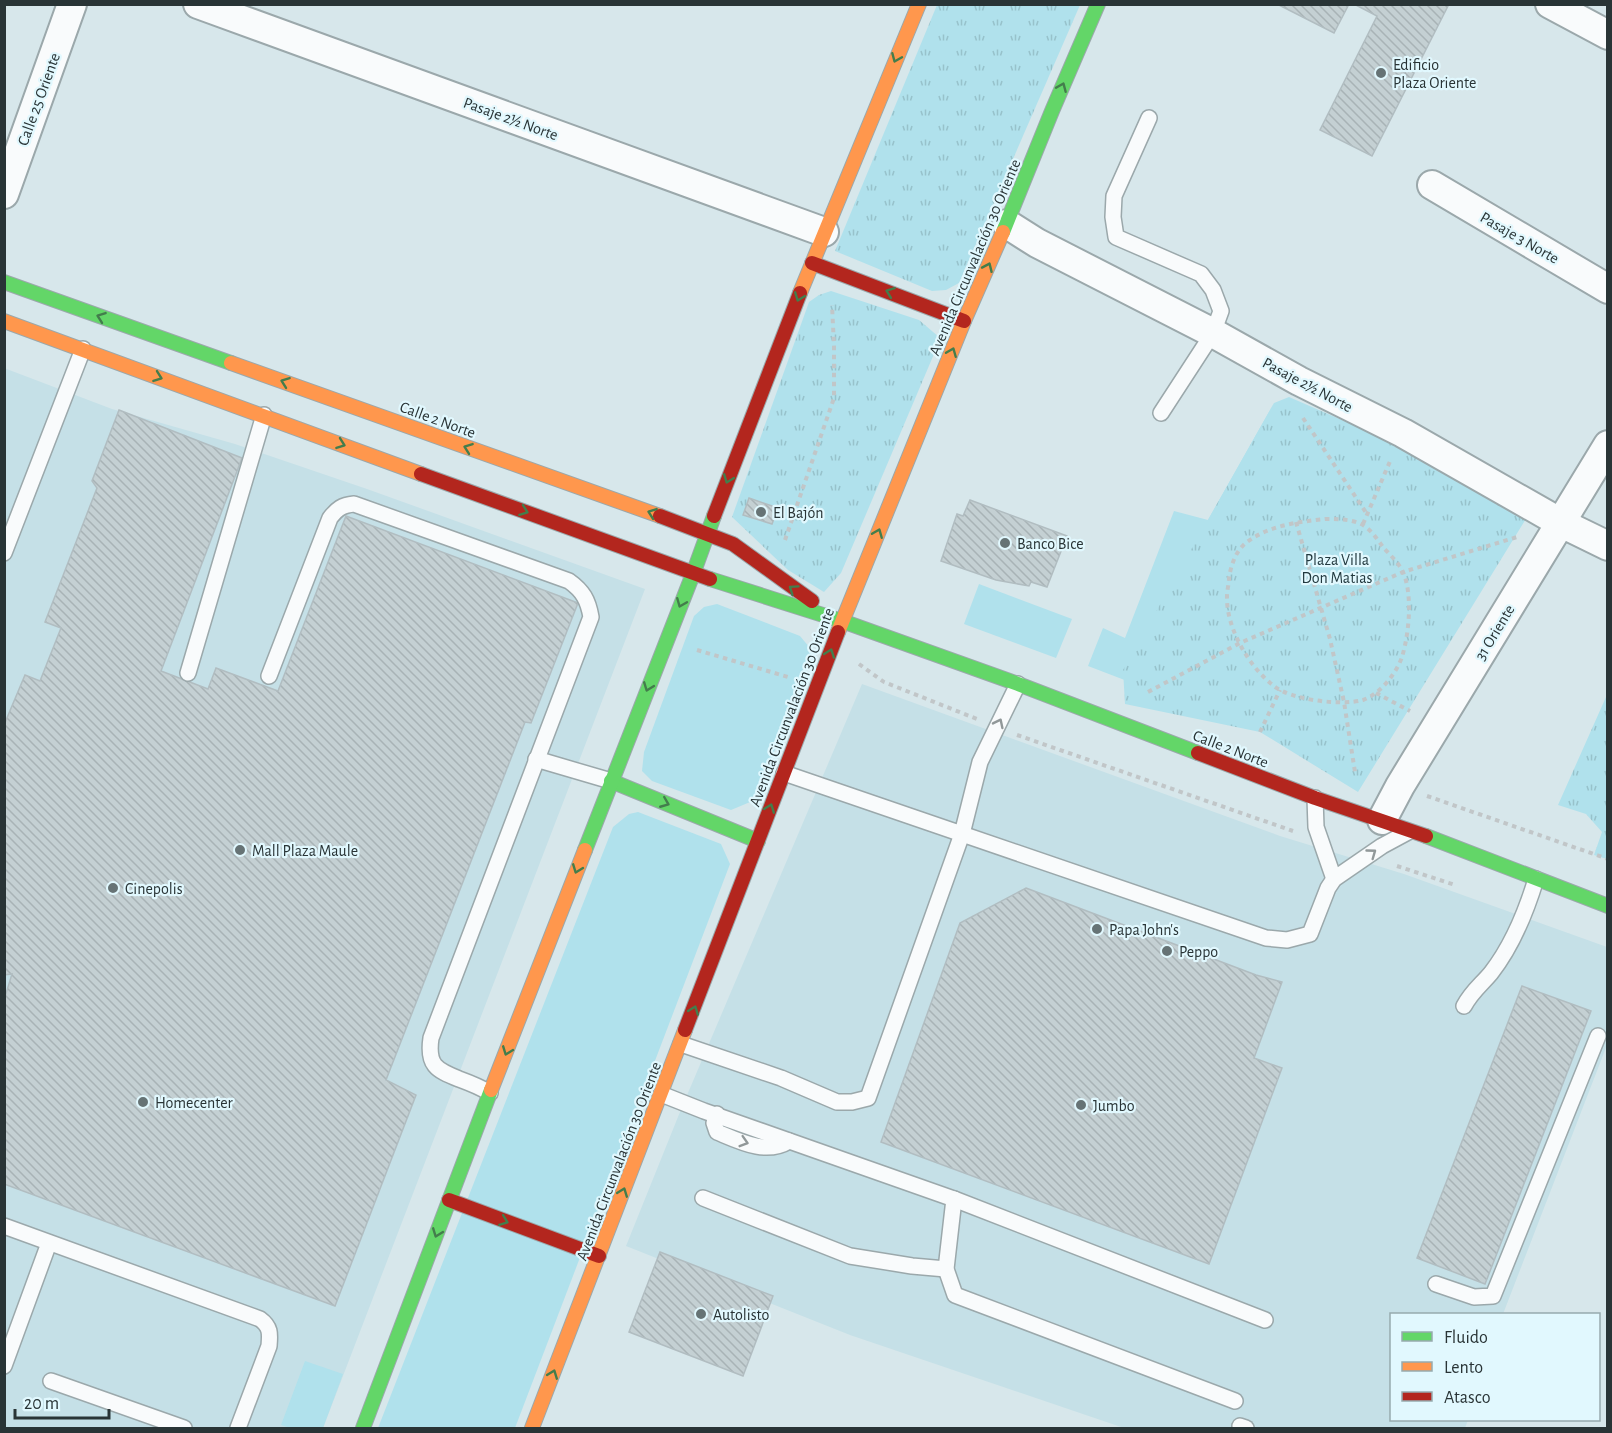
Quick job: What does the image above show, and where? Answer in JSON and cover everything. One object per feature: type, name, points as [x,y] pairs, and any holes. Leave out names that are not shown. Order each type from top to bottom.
[{"type":"main road","points":[[363,1428],[490,1093],[802,288],[919,4]]},
{"type":"main road","name":"Avenida Circunvalación 30 Oriente","points":[[532,1428],[842,621],[964,321],[1007,224],[1098,4]]},
{"type":"main road","points":[[812,263],[964,321]]},
{"type":"main road","name":"Calle 2 Norte","points":[[4,282],[707,533],[733,544],[796,591],[842,621]]},
{"type":"main road","name":"Calle 2 Norte","points":[[4,321],[693,574],[842,621],[1018,684],[1315,798],[1411,830],[1608,906]]},
{"type":"main road","points":[[611,781],[758,841]]},
{"type":"main road","points":[[449,1200],[599,1256]]},
{"type":"street","name":"Calle 25 Oriente","points":[[4,194],[72,4]]},
{"type":"street","name":"Pasaje 2½ Norte","points":[[198,4],[824,232]]},
{"type":"street","points":[[1550,4],[1608,35]]},
{"type":"street","name":"Pasaje 3 Norte","points":[[1432,185],[1608,288]]},
{"type":"street","name":"Pasaje 2½ Norte","points":[[1007,224],[1036,243],[1403,433],[1561,523],[1608,546]]},
{"type":"street","name":"31 Oriente","points":[[1382,820],[1400,786],[1608,445]]},
{"type":"lane","points":[[1149,118],[1114,196],[1113,217],[1116,237],[1201,274],[1213,290],[1221,311],[1213,333],[1161,413]]},
{"type":"lane","points":[[4,553],[83,349]]},
{"type":"lane","points":[[188,673],[264,415]]},
{"type":"lane","points":[[269,676],[330,518],[337,509],[344,505],[354,504],[569,581],[581,589],[588,603],[591,617],[431,1038],[429,1049],[438,1071],[490,1093]]},
{"type":"lane","points":[[681,1044],[781,1078],[837,1102],[852,1102],[868,1098],[962,834],[980,762],[1018,684]]},
{"type":"lane","points":[[536,759],[611,781]]},
{"type":"lane","points":[[784,773],[1266,938],[1287,940],[1310,934],[1328,888],[1334,879],[1382,846],[1411,830]]},
{"type":"lane","points":[[1315,798],[1315,815],[1320,841],[1334,879]]},
{"type":"lane","points":[[1464,1006],[1472,991],[1490,973],[1502,956],[1527,911],[1536,879]]},
{"type":"lane","points":[[1436,1284],[1474,1297],[1493,1296],[1598,1036]]},
{"type":"lane","points":[[661,1094],[717,1114],[714,1123],[717,1132],[737,1141],[765,1149],[779,1147],[789,1141],[954,1199],[1265,1320]]},
{"type":"lane","points":[[703,1198],[850,1256],[946,1269]]},
{"type":"lane","points":[[954,1199],[946,1269],[954,1295],[1235,1401]]},
{"type":"lane","points":[[4,1226],[260,1319],[266,1324],[271,1333],[269,1346],[240,1428]]},
{"type":"lane","points":[[4,1366],[49,1243]]},
{"type":"lane","points":[[51,1381],[184,1428]]},
{"type":"path","points":[[781,551],[834,398],[832,305],[802,288]]},
{"type":"path","points":[[1299,381],[1289,397],[1367,514]]},
{"type":"path","points":[[1363,524],[1403,433]]},
{"type":"path","points":[[1325,519],[1363,524],[1403,572],[1409,615],[1407,640],[1396,668],[1376,693],[1362,700],[1344,702],[1301,698],[1280,690],[1252,664],[1231,623],[1227,596],[1232,564],[1246,543],[1272,529],[1296,522],[1325,519]]},
{"type":"path","points":[[1296,522],[1330,639],[1344,702],[1355,772]]},
{"type":"path","points":[[1148,692],[1240,643],[1403,572],[1561,523]]},
{"type":"path","points":[[669,633],[687,647],[818,686]]},
{"type":"path","points":[[854,672],[857,663],[884,682],[997,728],[1320,841]]},
{"type":"path","points":[[1260,732],[1280,690]]},
{"type":"path","points":[[1376,693],[1437,725]]},
{"type":"path","points":[[1400,786],[1608,859]]},
{"type":"shaded area","name":"Mall Plaza Maule","points":[[4,368],[112,409],[235,444],[367,489],[645,589],[323,1428],[5,1428]]},
{"type":"shaded area","points":[[862,684],[1280,836],[1404,874],[1607,947],[1607,1045],[1503,1313],[1390,1313],[1390,1421],[1468,1421],[1465,1428],[1124,1428],[850,1335],[626,1246],[682,1107]]},
{"type":"green space","points":[[937,5],[1080,5],[959,283],[946,290],[932,291],[835,251]]},
{"type":"green space","points":[[831,291],[919,320],[939,337],[934,354],[841,573],[824,592],[788,570],[732,517],[809,302]]},
{"type":"green space","name":"Plaza Villa Don Matias","points":[[1289,397],[1535,504],[1358,792],[1260,732],[1125,704],[1123,670],[1274,403]]},
{"type":"green space","points":[[1274,403],[1135,684],[1088,666],[1103,628],[1125,638],[1174,511],[1208,520]]},
{"type":"green space","points":[[979,584],[1072,619],[1056,658],[964,624]]},
{"type":"green space","points":[[717,604],[800,636],[810,648],[811,658],[755,800],[731,810],[652,781],[642,771],[644,752],[694,616],[704,607]]},
{"type":"green space","points":[[1606,697],[1608,698],[1607,859],[1594,855],[1602,832],[1586,814],[1558,805]]},
{"type":"green space","points":[[638,812],[721,844],[730,864],[515,1428],[378,1428],[613,827],[629,814]]},
{"type":"green space","points":[[305,1361],[343,1374],[323,1428],[290,1428],[281,1425]]},
{"type":"building","points":[[1277,4],[1349,4],[1334,33]]},
{"type":"building","name":"Edificio Plaza Oriente","points":[[1354,4],[1449,4],[1372,156],[1320,130],[1377,16]]},
{"type":"building","name":"Mall Plaza Maule","points":[[119,410],[242,458],[161,671],[208,689],[216,668],[278,691],[346,516],[578,603],[531,723],[525,722],[386,1080],[416,1095],[335,1306],[4,1184],[4,1000],[12,974],[4,975],[4,725],[25,675],[40,681],[61,628],[45,622],[97,488],[92,481]]},
{"type":"building","name":"El Bajón","points":[[749,498],[778,508],[772,524],[743,515]]},
{"type":"building","name":"Banco Bice","points":[[970,500],[1067,536],[1047,587],[1031,582],[1029,586],[996,580],[941,561],[957,514],[963,516]]},
{"type":"building","name":"Jumbo","points":[[1026,888],[1256,975],[1282,982],[1254,1058],[1282,1068],[1209,1264],[881,1142],[960,923]]},
{"type":"building","points":[[1522,986],[1591,1011],[1485,1284],[1417,1258]]},
{"type":"building","name":"Autolisto","points":[[660,1252],[773,1296],[743,1376],[629,1332]]},
{"type":"traffic: fast","points":[[1003,232],[1098,4]]},
{"type":"traffic: fast","points":[[4,282],[231,363]]},
{"type":"traffic: fast","points":[[585,850],[714,516]]},
{"type":"traffic: fast","points":[[710,579],[842,621],[1018,684],[1198,753]]},
{"type":"traffic: fast","points":[[611,781],[758,841]]},
{"type":"traffic: fast","points":[[1426,836],[1608,906]]},
{"type":"traffic: fast","points":[[363,1428],[491,1090]]},
{"type":"traffic: slow","points":[[800,293],[919,4]]},
{"type":"traffic: slow","points":[[838,632],[964,321],[1003,232]]},
{"type":"traffic: slow","points":[[4,321],[421,474]]},
{"type":"traffic: slow","points":[[231,363],[660,516]]},
{"type":"traffic: slow","points":[[491,1090],[585,850]]},
{"type":"traffic: slow","points":[[532,1428],[685,1030]]},
{"type":"traffic: jam","points":[[812,263],[964,321]]},
{"type":"traffic: jam","points":[[714,516],[800,293]]},
{"type":"traffic: jam","points":[[421,474],[710,579]]},
{"type":"traffic: jam","points":[[660,516],[733,544],[812,601]]},
{"type":"traffic: jam","points":[[685,1030],[838,632]]},
{"type":"traffic: jam","points":[[1198,753],[1315,798],[1426,836]]},
{"type":"traffic: jam","points":[[449,1200],[599,1256]]},
{"type":"place","name":"Edificio Plaza Oriente","points":[[1381,73]]},
{"type":"place","name":"El Bajón","points":[[761,512]]},
{"type":"place","name":"Banco Bice","points":[[1005,543]]},
{"type":"place","name":"Mall Plaza Maule","points":[[240,850]]},
{"type":"place","name":"Cinepolis","points":[[113,888]]},
{"type":"place","name":"Papa John's","points":[[1097,929]]},
{"type":"place","name":"Peppo","points":[[1167,951]]},
{"type":"place","name":"Homecenter","points":[[143,1102]]},
{"type":"place","name":"Jumbo","points":[[1081,1105]]},
{"type":"place","name":"Autolisto","points":[[701,1314]]}]
